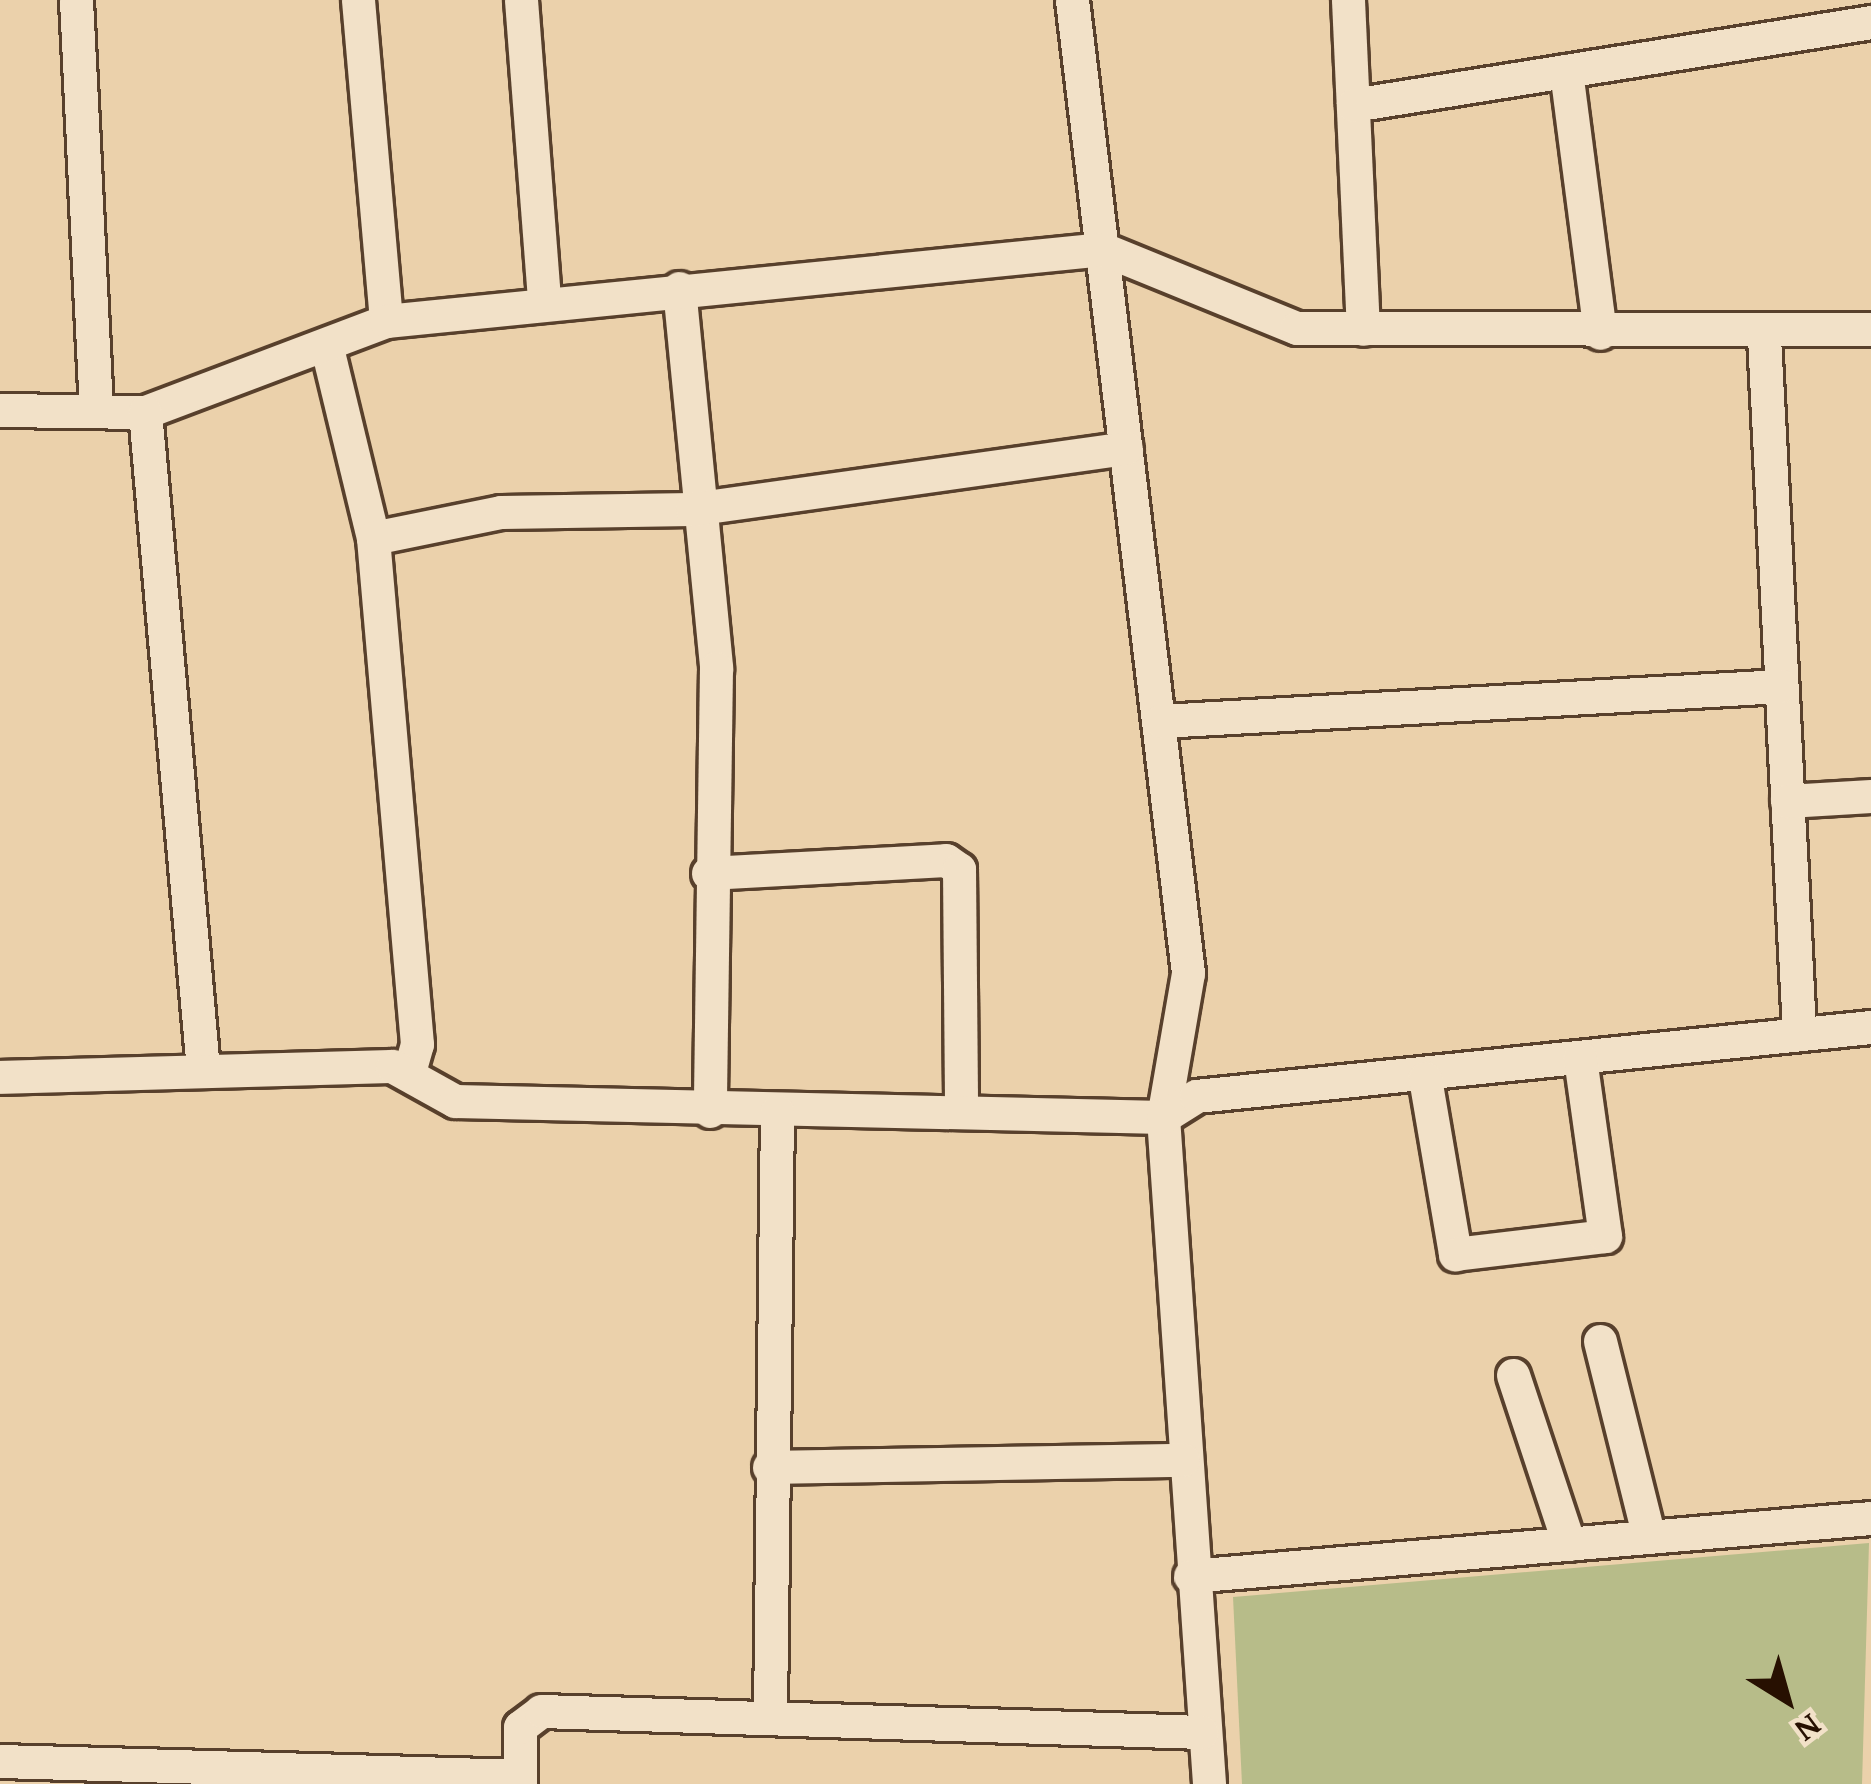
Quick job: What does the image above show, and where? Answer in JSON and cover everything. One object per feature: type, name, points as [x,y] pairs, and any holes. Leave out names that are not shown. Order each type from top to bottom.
[{"type":"street","points":[[76,0],[96,408]]},
{"type":"street","points":[[358,0],[386,321]]},
{"type":"street","points":[[521,0],[544,301]]},
{"type":"street","points":[[1072,0],[1188,973],[1163,1117],[1190,1576],[1209,1784]]},
{"type":"street","points":[[1348,0],[1364,329]]},
{"type":"street","points":[[1353,105],[1871,22]]},
{"type":"street","points":[[1566,71],[1600,333]]},
{"type":"street","points":[[0,410],[145,412],[328,352],[386,321],[544,301],[1103,249],[1297,328],[1764,337],[1871,328]]},
{"type":"street","points":[[679,288],[692,509],[716,668],[708,873],[710,1111]]},
{"type":"street","points":[[1764,337],[1799,1031]]},
{"type":"street","points":[[328,352],[374,538],[418,1044],[410,1072]]},
{"type":"street","points":[[145,412],[203,1070]]},
{"type":"street","points":[[374,538],[501,512],[692,509],[1126,448]]},
{"type":"street","points":[[1161,721],[1781,686]]},
{"type":"street","points":[[1787,802],[1871,796]]},
{"type":"street","points":[[708,873],[946,860],[959,868],[961,1109]]},
{"type":"street","points":[[0,1077],[203,1070],[410,1072],[455,1101],[710,1111],[961,1109],[1163,1117],[1196,1096],[1425,1078],[1799,1031],[1871,1028]]},
{"type":"street","points":[[1425,1078],[1455,1254],[1605,1236],[1580,1058]]},
{"type":"street","points":[[770,1716],[769,1468],[777,1111]]},
{"type":"street","points":[[1600,1341],[1649,1537]]},
{"type":"street","points":[[1513,1375],[1569,1544]]},
{"type":"street","points":[[769,1468],[1184,1460]]},
{"type":"street","points":[[1190,1576],[1871,1518]]},
{"type":"street","points":[[0,1760],[520,1780],[520,1727],[541,1711],[1202,1732]]},
{"type":"green space","points":[[1869,1543],[1862,1784],[1242,1784],[1233,1597]]}]
